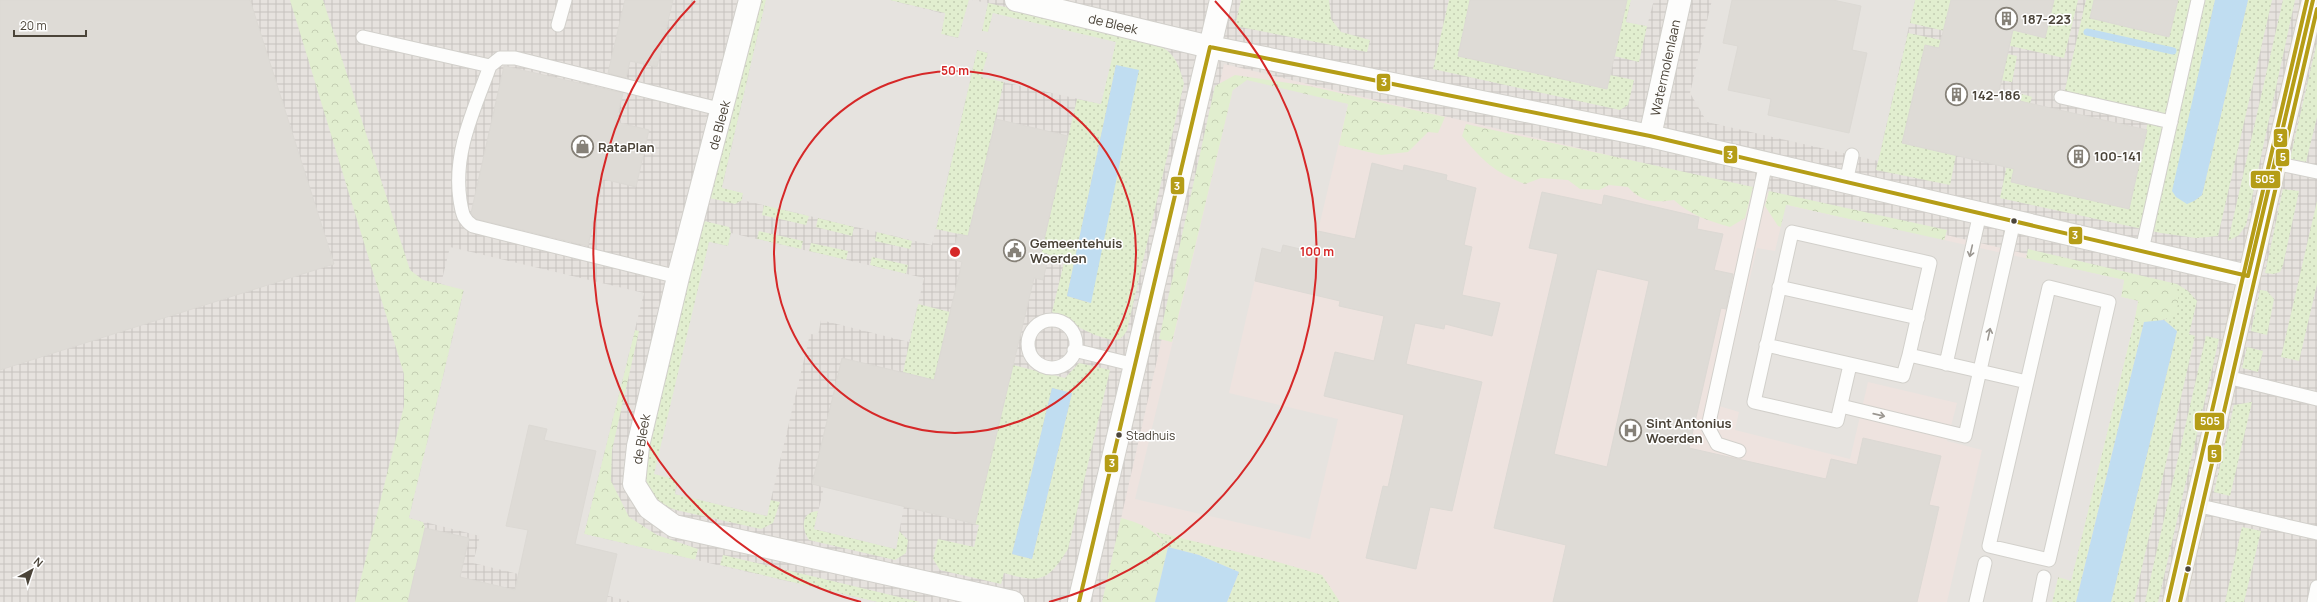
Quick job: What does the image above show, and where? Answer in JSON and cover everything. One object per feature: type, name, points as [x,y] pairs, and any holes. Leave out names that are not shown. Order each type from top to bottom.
[{"type":"main road","points":[[2174,602],[2227,377],[2248,276],[2313,0]]},
{"type":"street","name":"de Bleek","points":[[750,0],[723,110],[678,277],[638,446],[634,484],[649,508],[674,526],[1014,602]]},
{"type":"street","name":"de Bleek","points":[[1016,0],[1210,47],[1650,136],[2248,276]]},
{"type":"street","points":[[1079,602],[1221,0]]},
{"type":"street","name":"Watermolenlaan","points":[[1650,136],[1680,0]]},
{"type":"lane","points":[[558,25],[565,0]]},
{"type":"lane","points":[[2142,250],[2198,0]]},
{"type":"lane","points":[[363,37],[490,66]]},
{"type":"lane","points":[[678,277],[473,226],[467,222],[463,216],[458,182],[460,150],[490,66],[500,58],[515,58],[723,110]]},
{"type":"lane","points":[[2061,97],[2171,122]]},
{"type":"lane","points":[[1846,182],[1852,155]]},
{"type":"lane","points":[[2275,163],[2317,172]]},
{"type":"lane","points":[[1739,450],[1717,444],[1708,427],[1766,164]]},
{"type":"lane","points":[[1946,364],[1980,213]]},
{"type":"lane","points":[[1841,406],[1966,436],[2014,221]]},
{"type":"lane","points":[[1766,345],[1903,376],[1930,263],[1792,232],[1766,345],[1754,402],[1837,421],[1850,365]]},
{"type":"lane","points":[[1779,287],[1918,318]]},
{"type":"lane","points":[[2049,288],[2109,302],[2049,560],[1989,546],[2027,382],[2049,288]]},
{"type":"lane","points":[[1074,350],[1134,365]]},
{"type":"lane","points":[[1909,355],[2027,382]]},
{"type":"lane","points":[[2227,377],[2317,399]]},
{"type":"lane","points":[[2196,505],[2317,533]]},
{"type":"lane","points":[[1976,602],[1985,563]]},
{"type":"lane","points":[[2039,602],[2044,577]]},
{"type":"lane","points":[[2314,602],[2317,587]]},
{"type":"shaded area","points":[[0,0],[2317,0],[2317,602],[0,602]]},
{"type":"shaded area","points":[[766,0],[889,0],[945,14],[941,34],[958,38],[969,0],[972,0],[988,3],[982,31],[988,32],[993,13],[1116,42],[1101,104],[981,77],[988,53],[977,50],[932,245],[742,200],[743,193],[722,188]]},
{"type":"shaded area","points":[[1631,0],[1654,0],[1647,26],[1626,22]]},
{"type":"shaded area","points":[[1712,0],[1915,0],[1878,161],[1707,122],[1690,93]]},
{"type":"shaded area","name":"Sint Antonius Woerden","points":[[1224,64],[2157,285],[2080,602],[1112,602],[1108,576]]},
{"type":"shaded area","points":[[1247,80],[1348,104],[1313,252],[1281,253],[1262,249],[1229,393],[1338,419],[1310,539],[1135,499],[1233,90]]},
{"type":"shaded area","points":[[1786,205],[2124,280],[2121,297],[2138,301],[2134,322],[2071,581],[2058,577],[2052,602],[1947,602],[1982,450],[1947,441],[1957,403],[1868,382],[1850,459],[1735,430],[1739,412],[1719,406],[1757,248],[1775,251]]},
{"type":"shaded area","points":[[731,233],[924,278],[909,342],[821,320],[818,335],[810,334],[767,516],[675,494],[678,480],[654,474],[709,242],[728,246]]},
{"type":"shaded area","points":[[450,247],[644,293],[584,534],[877,602],[633,602],[473,563],[480,536],[409,518],[464,290],[441,284]]},
{"type":"shaded area","points":[[824,487],[904,506],[896,549],[814,529]]},
{"type":"green space","points":[[290,0],[323,0],[410,270],[423,280],[464,289],[409,518],[423,522],[425,528],[408,602],[355,602],[404,406],[404,374]]},
{"type":"green space","points":[[755,0],[766,0],[722,187],[743,193],[742,200],[735,204],[706,197]]},
{"type":"green space","points":[[889,0],[969,0],[959,38],[941,34],[945,13]]},
{"type":"green space","points":[[1241,0],[1329,0],[1331,19],[1341,32],[1370,40],[1367,52],[1235,26]]},
{"type":"green space","points":[[1449,0],[1470,0],[1458,56],[1607,89],[1610,75],[1634,80],[1628,105],[1620,110],[1433,69]]},
{"type":"green space","points":[[1627,0],[1631,0],[1626,22],[1647,26],[1639,62],[1614,56]]},
{"type":"green space","points":[[1915,0],[2078,0],[2064,58],[1910,23]]},
{"type":"green space","points":[[2086,0],[2215,0],[2202,58],[2194,201],[2202,195],[2248,0],[2272,0],[2218,236],[2196,238],[2161,233],[2000,198],[2022,94],[2032,97],[2030,103],[2128,209],[2150,113],[2064,94]]},
{"type":"green space","points":[[2283,0],[2295,0],[2246,225],[2239,235],[2228,241]]},
{"type":"green space","points":[[988,3],[1144,39],[1167,50],[1172,55],[1178,66],[1184,83],[1127,330],[1119,339],[1112,340],[1095,335],[1052,312],[1065,259],[1041,253],[1077,99],[1101,104],[993,13],[988,32],[981,31]],"holes":[[[1116,65],[1126,68],[1090,303],[1067,296]]]},
{"type":"green space","points":[[1908,33],[2017,56],[2012,82],[2000,80],[1956,155],[1950,185],[1876,170]]},
{"type":"green space","points":[[2317,42],[2317,117],[2306,162],[2290,159]]},
{"type":"green space","points":[[977,50],[988,53],[982,77],[1004,81],[968,236],[936,229]]},
{"type":"green space","points":[[1235,75],[1309,86],[1445,117],[1438,133],[1428,132],[1408,152],[1381,155],[1339,145],[1348,104],[1233,90],[1172,342],[1159,339],[1215,86]]},
{"type":"green space","points":[[1466,124],[1753,187],[1745,218],[1730,227],[1693,214],[1674,200],[1655,201],[1643,198],[1638,196],[1628,187],[1609,185],[1599,190],[1580,189],[1568,180],[1541,178],[1525,184],[1514,180],[1497,170],[1476,152],[1462,136]]},
{"type":"green space","points":[[2283,189],[2299,191],[2283,265],[2280,272],[2273,274],[2265,273]]},
{"type":"green space","points":[[1769,191],[1947,230],[1944,241],[1787,205],[1781,227],[1778,226],[1765,206]]},
{"type":"green space","points":[[2317,201],[2317,284],[2299,361],[2281,357]]},
{"type":"green space","points":[[764,205],[809,216],[806,225],[762,215]]},
{"type":"green space","points":[[818,218],[854,227],[852,236],[816,227]]},
{"type":"green space","points":[[700,220],[729,227],[731,233],[728,246],[709,242],[675,494],[767,516],[770,500],[780,502],[773,523],[761,529],[676,510],[669,507],[658,500],[650,490],[645,478],[644,471]]},
{"type":"green space","points":[[759,231],[803,241],[801,249],[757,239]]},
{"type":"green space","points":[[877,232],[912,241],[910,249],[875,241]]},
{"type":"green space","points":[[811,243],[848,251],[846,260],[809,251]]},
{"type":"green space","points":[[2028,249],[2177,284],[2178,304],[2176,311],[2166,318],[2153,322],[2134,322],[2138,301],[2121,297],[2124,280],[2026,259]]},
{"type":"green space","points":[[872,257],[908,265],[906,274],[870,265]]},
{"type":"green space","points":[[2177,284],[2188,291],[2197,301],[2189,334],[2195,336],[2134,602],[2111,602],[2177,331],[2164,320],[2169,317],[2176,305]]},
{"type":"green space","points":[[2260,290],[2267,291],[2274,299],[2267,335],[2251,331]]},
{"type":"green space","points":[[918,304],[950,312],[934,380],[903,372]]},
{"type":"green space","points":[[2134,322],[2144,322],[2076,602],[2052,602],[2058,577],[2071,580]]},
{"type":"green space","points":[[635,330],[639,331],[612,450],[611,481],[629,517],[657,535],[698,549],[695,560],[584,534]]},
{"type":"green space","points":[[2206,336],[2219,339],[2158,602],[2145,602]]},
{"type":"green space","points":[[2247,347],[2263,351],[2258,372],[2242,368]]},
{"type":"green space","points":[[1079,363],[1110,370],[1068,549],[1061,560],[1049,574],[1035,579],[1004,573],[1001,584],[940,570],[933,559],[938,539],[974,547],[979,525],[975,524],[1013,365],[1065,378]],"holes":[[[1052,388],[1072,393],[1032,559],[1012,554]]]},
{"type":"green space","points":[[2252,402],[2230,496],[2214,492],[2234,405]]},
{"type":"green space","points":[[818,511],[814,529],[896,549],[899,531],[908,540],[906,553],[895,560],[809,540],[806,535],[804,521],[808,514]]},
{"type":"green space","points":[[1121,518],[1152,531],[1168,547],[1155,602],[1102,602]]},
{"type":"green space","points":[[2242,527],[2261,531],[2244,602],[2225,602]]},
{"type":"green space","points":[[1156,532],[1278,562],[1322,575],[1340,602],[1227,602],[1239,572],[1199,555],[1168,547]]},
{"type":"green space","points":[[723,555],[920,602],[877,602],[720,565]]},
{"type":"water","points":[[2215,0],[2248,0],[2202,195],[2187,204],[2176,197],[2172,191]]},
{"type":"water","points":[[1116,65],[1139,70],[1091,303],[1067,296]]},
{"type":"water","points":[[2164,320],[2177,331],[2111,602],[2076,602],[2144,322]]},
{"type":"water","points":[[1052,388],[1072,393],[1032,559],[1012,554]]},
{"type":"water","points":[[1168,547],[1199,555],[1239,572],[1227,602],[1155,602]]},
{"type":"building","points":[[0,0],[250,0],[334,264],[0,370]]},
{"type":"building","points":[[625,0],[673,0],[657,67],[630,61],[626,78],[608,73]]},
{"type":"building","points":[[1470,0],[1627,0],[1607,89],[1458,56]]},
{"type":"building","points":[[1732,0],[1833,0],[1861,6],[1852,50],[1867,53],[1849,133],[1768,115],[1771,99],[1728,90],[1738,46],[1723,43]]},
{"type":"building","points":[[1951,0],[2054,0],[2045,38],[2013,30],[1998,96],[2147,130],[2129,209],[2011,182],[2014,169],[1902,143],[1925,45],[1939,48]]},
{"type":"building","points":[[2094,0],[2178,0],[2169,37],[2090,18]]},
{"type":"building","points":[[504,66],[623,93],[616,122],[649,130],[636,187],[603,179],[588,246],[476,219],[471,213]]},
{"type":"building","points":[[996,119],[1068,136],[1041,253],[1049,255],[1043,280],[1034,278],[975,524],[812,484],[842,358],[934,380],[962,262],[952,259],[958,234],[968,236]]},
{"type":"building","points":[[1372,163],[1403,171],[1404,165],[1447,175],[1446,180],[1476,188],[1464,245],[1472,247],[1462,295],[1500,303],[1492,336],[1445,324],[1444,329],[1415,323],[1406,364],[1482,382],[1452,511],[1430,507],[1416,569],[1366,558],[1383,486],[1388,487],[1404,415],[1324,396],[1335,352],[1374,361],[1384,316],[1339,306],[1340,301],[1255,281],[1262,248],[1281,253],[1283,245],[1313,252],[1318,231],[1355,239]]},
{"type":"building","points":[[1542,192],[1602,205],[1604,195],[1699,217],[1697,229],[1723,234],[1714,270],[1733,274],[1726,309],[1721,308],[1689,448],[1826,479],[1831,459],[1857,465],[1863,438],[1941,456],[1929,505],[1939,507],[1917,602],[1553,602],[1566,545],[1494,528],[1558,254],[1529,248]],"holes":[[[1597,269],[1649,281],[1607,467],[1554,454]]]},
{"type":"building","points":[[529,425],[547,429],[544,440],[596,451],[575,544],[617,554],[606,602],[408,602],[425,528],[469,538],[460,577],[515,590],[528,530],[506,526]]},
{"type":"waterway","points":[[2087,32],[2173,51]]},
{"type":"transit line","name":"505","points":[[2168,601],[2307,0]]},
{"type":"transit line","name":"3","points":[[2248,276],[2313,0]]},
{"type":"transit line","name":"5","points":[[2180,602],[2317,9]]},
{"type":"transit line","name":"3","points":[[1210,47],[1650,136],[2248,276]]},
{"type":"transit line","name":"3","points":[[1079,602],[1210,47]]},
{"type":"place","name":"187-223","points":[[2007,19]]},
{"type":"place","name":"142-186","points":[[1956,95]]},
{"type":"place","name":"RataPlan","points":[[583,147]]},
{"type":"place","name":"100-141","points":[[2079,156]]},
{"type":"place","name":"Gemeentehuis Woerden","points":[[1014,250]]},
{"type":"place","name":"Sint Antonius Woerden","points":[[1631,430]]},
{"type":"place","name":"Stadhuis","points":[[1119,435]]}]
